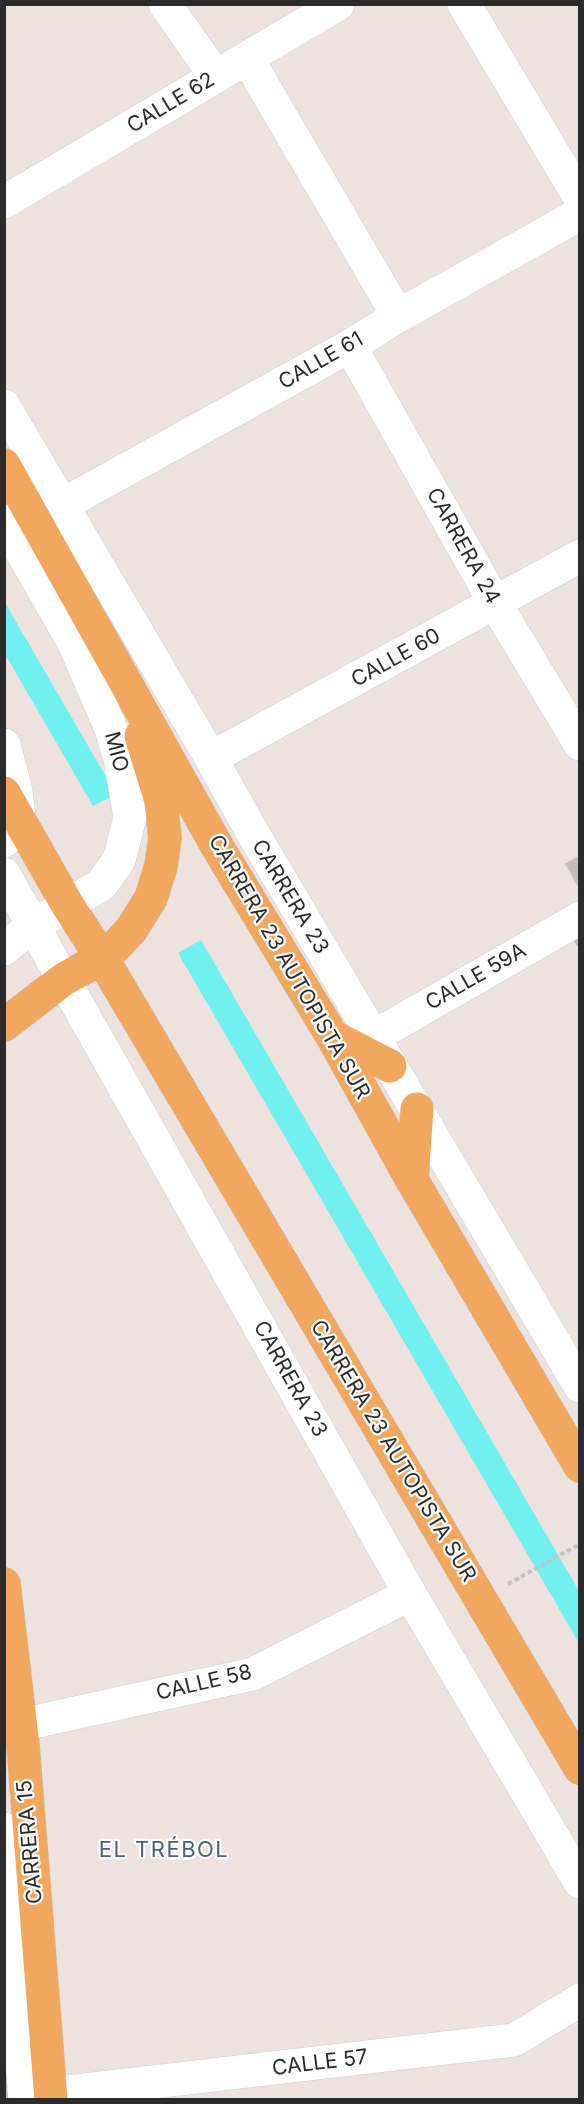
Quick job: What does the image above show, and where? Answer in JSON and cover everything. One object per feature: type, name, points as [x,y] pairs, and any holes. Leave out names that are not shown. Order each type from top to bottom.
[{"type":"main road","name":"CARRERA 23 AUTOPISTA SUR","points":[[4,465],[218,848],[332,1036],[412,1180],[579,1466]]},
{"type":"main road","points":[[4,1025],[64,980],[102,958],[131,930],[151,898],[161,867],[165,838],[161,801],[121,674]]},
{"type":"main road","name":"CARRERA 23 AUTOPISTA SUR","points":[[9,817],[102,958],[579,1768]]},
{"type":"main road","points":[[332,1036],[390,1066]]},
{"type":"main road","points":[[412,1180],[417,1109]]},
{"type":"main road","name":"CARRERA 15","points":[[4,1584],[20,1725],[42,2098]]},
{"type":"street","points":[[165,4],[216,77]]},
{"type":"street","name":"CALLE 62","points":[[4,202],[338,4]]},
{"type":"street","points":[[464,4],[579,198]]},
{"type":"street","points":[[247,58],[398,316]]},
{"type":"street","name":"CALLE 61","points":[[62,505],[350,346],[398,316],[579,214]]},
{"type":"street","name":"CARRERA 24","points":[[350,346],[495,603],[579,744]]},
{"type":"street","name":"CARRERA 23","points":[[4,406],[579,1386]]},
{"type":"street","name":"MIO","points":[[4,521],[73,641],[111,729],[120,759],[130,817],[119,860],[100,885],[32,926],[4,949]]},
{"type":"street","name":"CALLE 60","points":[[211,758],[579,556]]},
{"type":"street","points":[[4,745],[16,790],[9,817]]},
{"type":"street","name":"CARRERA 23","points":[[4,874],[410,1594],[579,1881]]},
{"type":"street","name":"CALLE 59A","points":[[373,1037],[579,918]]},
{"type":"street","name":"CALLE 58","points":[[20,1725],[253,1674],[410,1594]]},
{"type":"street","points":[[4,1829],[42,2098]]},
{"type":"street","name":"CALLE 57","points":[[42,2098],[514,2040],[579,2000]]},
{"type":"path","points":[[518,1579],[579,1544]]},
{"type":"water","points":[[4,601],[116,794],[93,806],[5,654]]},
{"type":"water","points":[[201,940],[579,1591],[579,1643],[178,953]]},
{"type":"building","points":[[580,855],[580,890],[565,864]]},
{"type":"building","points":[[580,937],[580,950],[574,941]]},
{"type":"building","points":[[4,2003],[14,2100],[4,2100]]},
{"type":"district","name":"EL TRÉBOL","points":[[164,1850]]}]
